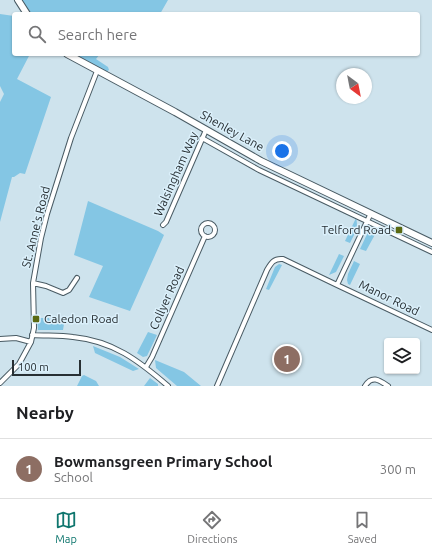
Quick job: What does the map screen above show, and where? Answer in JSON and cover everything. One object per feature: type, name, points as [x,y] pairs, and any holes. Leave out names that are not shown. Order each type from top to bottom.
[{"type":"main road","points":[[18,0],[26,12]]},
{"type":"main road","name":"Shenley Lane","points":[[70,56],[261,161],[432,243]]},
{"type":"street","name":"St. Anne's Road","points":[[0,383],[19,364],[31,342],[34,328],[33,283],[47,214],[71,138],[96,71]]},
{"type":"street","name":"Walsingham Way","points":[[163,225],[166,222],[206,130]]},
{"type":"street","name":"Shenley Lane","points":[[202,138],[259,170],[432,252]]},
{"type":"street","points":[[217,386],[267,270],[273,261],[283,259],[337,284],[371,213]]},
{"type":"street","name":"Collyer Road","points":[[146,367],[152,357],[205,236]]},
{"type":"street","points":[[33,283],[61,292],[67,292],[77,278]]},
{"type":"street","name":"Manor Road","points":[[337,284],[432,330]]},
{"type":"street","points":[[32,335],[72,336],[94,341],[121,351],[146,367],[168,386]]},
{"type":"street","points":[[0,339],[16,338],[31,342]]},
{"type":"street","points":[[365,386],[369,380],[373,379],[378,380],[388,386]]},
{"type":"shaded area","points":[[22,0],[168,0],[161,12],[30,12]]},
{"type":"shaded area","points":[[0,14],[12,16],[12,56],[29,56],[17,79],[51,97],[25,174],[20,173],[12,177],[0,222],[0,102],[4,94],[0,86]]},
{"type":"shaded area","points":[[78,56],[98,56],[96,59],[108,67],[109,70],[106,72]]},
{"type":"shaded area","points":[[88,201],[158,231],[164,235],[130,311],[89,297],[103,266],[74,255]]},
{"type":"shaded area","points":[[356,218],[356,228],[350,243],[345,241]]},
{"type":"shaded area","points":[[378,229],[366,251],[360,249],[368,232],[370,230]]},
{"type":"shaded area","points":[[339,254],[344,256],[336,272],[329,275]]},
{"type":"shaded area","points":[[354,261],[360,264],[350,285],[348,284],[347,280],[348,274]]},
{"type":"shaded area","points":[[279,264],[282,265],[269,290],[266,289],[275,267]]},
{"type":"shaded area","points":[[37,318],[49,318],[50,321],[53,320],[55,323],[64,324],[63,330],[38,330]]},
{"type":"shaded area","points":[[148,332],[157,335],[147,356],[143,357],[137,353]]},
{"type":"shaded area","points":[[93,346],[120,357],[139,369],[133,371],[95,353]]},
{"type":"shaded area","points":[[155,360],[184,372],[201,386],[177,386],[156,368]]},
{"type":"shaded area","points":[[84,375],[96,381],[99,386],[77,386]]},
{"type":"shaded area","points":[[150,378],[158,384],[158,386],[144,386]]},
{"type":"place","name":"Telford Road","points":[[399,230]]},
{"type":"place","name":"Caledon Road","points":[[36,319]]},
{"type":"place","name":"Bowmansgreen Primary School","points":[[287,359]]}]
